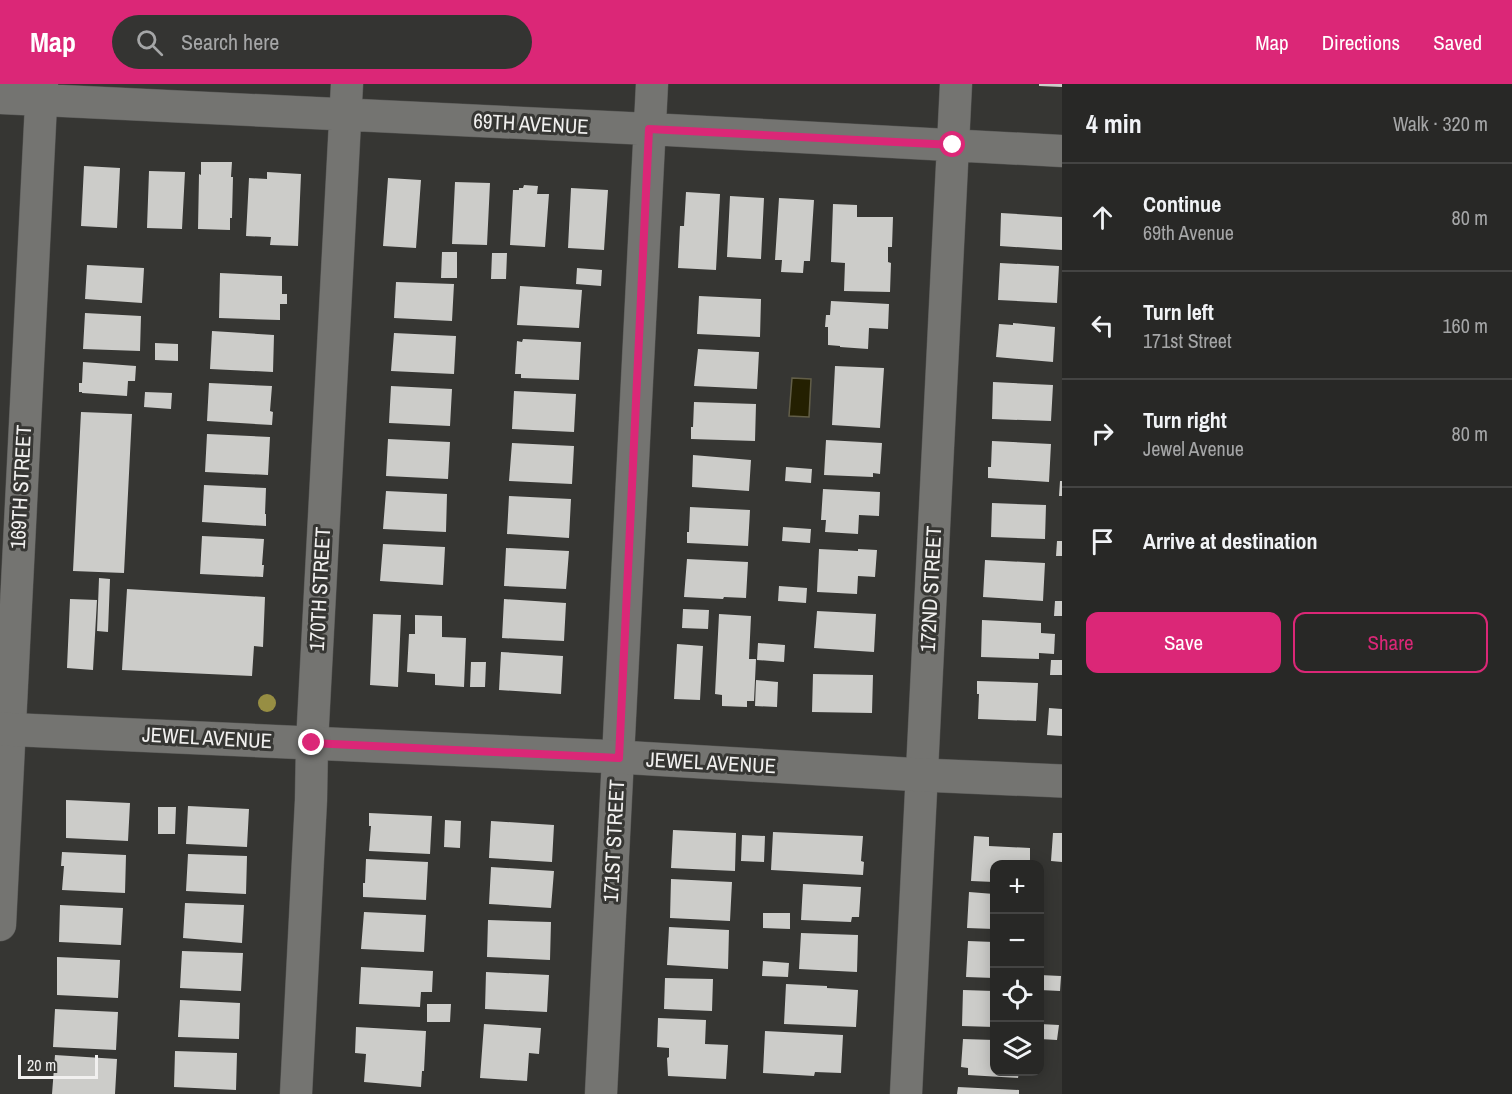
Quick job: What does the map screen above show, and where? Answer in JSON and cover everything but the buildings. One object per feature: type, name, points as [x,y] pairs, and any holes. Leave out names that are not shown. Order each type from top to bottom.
[{"type":"street","name":"170TH STREET","points":[[296,1094],[347,84]]},
{"type":"street","name":"171ST STREET","points":[[601,1094],[652,84]]},
{"type":"street","name":"172ND STREET","points":[[906,1094],[956,84]]},
{"type":"street","name":"69TH AVENUE","points":[[0,98],[42,92],[346,116],[649,129],[1062,151]]},
{"type":"street","name":"169TH STREET","points":[[0,925],[5,729],[42,92]]},
{"type":"street","name":"JEWEL AVENUE","points":[[5,729],[1062,781]]},
{"type":"shaded area","points":[[792,378],[811,379],[809,417],[789,416]]},
{"type":"route","points":[[312,743],[619,758],[649,129],[953,145]]}]
